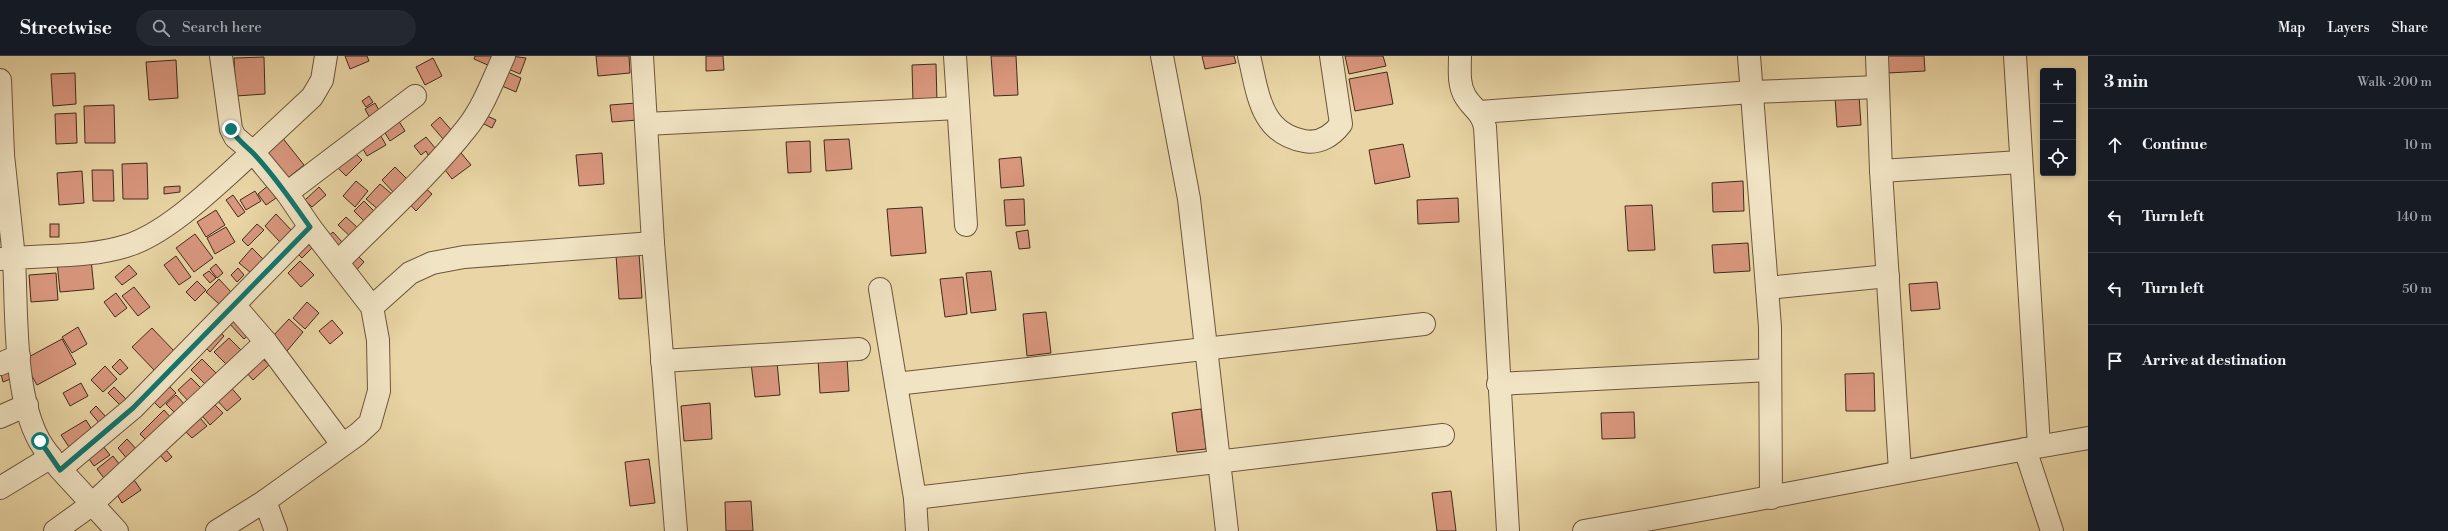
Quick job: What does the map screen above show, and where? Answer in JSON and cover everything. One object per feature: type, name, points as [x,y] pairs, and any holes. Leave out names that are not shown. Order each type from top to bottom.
[{"type":"street","points":[[217,531],[265,501],[370,423],[379,391],[378,340],[372,306],[310,227],[287,193],[252,152],[235,137],[231,129],[221,56]]},
{"type":"street","points":[[7,258],[106,251],[127,246],[160,229],[198,201],[312,97],[322,80],[326,56]]},
{"type":"street","points":[[338,262],[432,167],[467,128],[489,90],[504,56]]},
{"type":"street","points":[[642,56],[653,242],[676,531]]},
{"type":"street","points":[[955,56],[966,225]]},
{"type":"street","points":[[1162,56],[1189,199],[1227,531]]},
{"type":"street","points":[[1249,56],[1266,116],[1278,131],[1293,139],[1312,143],[1323,139],[1335,131],[1341,124],[1331,56]]},
{"type":"street","points":[[1460,56],[1462,87],[1465,96],[1480,112],[1485,127],[1498,384],[1508,531]]},
{"type":"street","points":[[1749,56],[1767,288],[1770,370],[1770,498]]},
{"type":"street","points":[[1877,56],[1881,171],[1900,471]]},
{"type":"street","points":[[2015,56],[2032,448],[2052,531]]},
{"type":"street","points":[[0,80],[1,155],[7,258],[10,360],[40,441],[55,463],[91,505],[117,531]]},
{"type":"street","points":[[1480,112],[1752,92],[1878,87]]},
{"type":"street","points":[[287,193],[414,96]]},
{"type":"street","points":[[646,124],[958,108]]},
{"type":"street","points":[[1881,171],[2020,162]]},
{"type":"street","points":[[0,488],[55,463],[133,408],[235,306],[310,227]]},
{"type":"street","points":[[372,306],[410,274],[432,263],[464,257],[653,242]]},
{"type":"street","points":[[1767,288],[1888,276]]},
{"type":"street","points":[[880,289],[915,498],[917,531]]},
{"type":"street","points":[[235,306],[266,342],[342,444]]},
{"type":"street","points":[[896,384],[1424,324]]},
{"type":"street","points":[[55,531],[91,505],[266,342]]},
{"type":"street","points":[[662,361],[859,349]]},
{"type":"street","points":[[1498,384],[1770,370]]},
{"type":"street","points":[[0,417],[27,405]]},
{"type":"street","points":[[915,498],[1219,460],[1443,435]]},
{"type":"street","points":[[1584,531],[1637,526],[1900,471],[2088,438]]},
{"type":"street","points":[[265,501],[276,531]]},
{"type":"building","points":[[345,56],[367,56],[369,61],[350,69]]},
{"type":"building","points":[[475,56],[494,56],[490,66],[474,59]]},
{"type":"building","points":[[511,56],[526,58],[520,74],[506,68]]},
{"type":"building","points":[[596,56],[629,56],[630,73],[598,76]]},
{"type":"building","points":[[706,56],[723,56],[724,70],[706,71]]},
{"type":"building","points":[[991,56],[1016,56],[1018,95],[994,96]]},
{"type":"building","points":[[1202,56],[1234,56],[1236,63],[1205,69]]},
{"type":"building","points":[[1345,56],[1383,56],[1386,66],[1349,74]]},
{"type":"building","points":[[1887,56],[1924,56],[1925,71],[1888,73]]},
{"type":"building","points":[[264,57],[265,94],[236,96],[234,58]]},
{"type":"building","points":[[433,58],[442,76],[425,85],[416,67]]},
{"type":"building","points":[[176,60],[178,98],[149,100],[146,62]]},
{"type":"building","points":[[936,64],[937,102],[913,102],[912,65]]},
{"type":"building","points":[[501,69],[521,78],[516,92],[495,83]]},
{"type":"building","points":[[1387,72],[1393,104],[1355,111],[1349,79]]},
{"type":"building","points":[[75,73],[76,104],[53,106],[51,74]]},
{"type":"building","points":[[369,96],[373,102],[366,107],[362,101]]},
{"type":"building","points":[[1859,96],[1861,125],[1837,127],[1835,97]]},
{"type":"building","points":[[375,103],[381,114],[371,120],[365,109]]},
{"type":"building","points":[[636,103],[638,120],[612,122],[610,105]]},
{"type":"building","points":[[114,105],[115,143],[85,143],[84,106]]},
{"type":"building","points":[[76,113],[77,143],[56,144],[55,114]]},
{"type":"building","points":[[395,115],[405,131],[390,141],[380,125]]},
{"type":"building","points":[[485,115],[496,120],[492,128],[482,123]]},
{"type":"building","points":[[440,117],[453,132],[444,140],[431,125]]},
{"type":"building","points":[[378,131],[386,145],[367,156],[359,142]]},
{"type":"building","points":[[281,136],[304,165],[284,181],[261,153]]},
{"type":"building","points":[[426,137],[436,149],[428,155],[426,151],[421,155],[414,146]]},
{"type":"building","points":[[849,139],[852,169],[826,171],[824,140]]},
{"type":"building","points":[[810,141],[811,172],[788,173],[786,142]]},
{"type":"building","points":[[1403,144],[1410,177],[1375,184],[1369,150]]},
{"type":"building","points":[[457,148],[471,165],[452,179],[439,162]]},
{"type":"building","points":[[351,149],[362,160],[346,176],[335,165]]},
{"type":"building","points":[[602,153],[604,184],[579,186],[576,155]]},
{"type":"building","points":[[1021,157],[1024,186],[1001,188],[999,159]]},
{"type":"building","points":[[147,163],[148,199],[123,199],[122,164]]},
{"type":"building","points":[[395,167],[408,180],[394,193],[382,180]]},
{"type":"building","points":[[92,170],[113,170],[114,201],[93,201]]},
{"type":"building","points":[[82,171],[84,203],[59,205],[57,173]]},
{"type":"building","points":[[356,181],[368,191],[355,207],[343,196]]},
{"type":"building","points":[[1743,181],[1744,211],[1713,212],[1712,183]]},
{"type":"building","points":[[270,184],[279,196],[266,205],[258,194]]},
{"type":"building","points":[[380,184],[393,195],[380,211],[366,199]]},
{"type":"building","points":[[422,185],[432,194],[416,211],[407,201]]},
{"type":"building","points":[[180,186],[180,192],[164,194],[164,187]]},
{"type":"building","points":[[319,187],[326,195],[312,207],[305,200]]},
{"type":"building","points":[[255,191],[261,201],[246,210],[240,200]]},
{"type":"building","points":[[233,195],[245,212],[238,217],[226,200]]},
{"type":"building","points":[[1458,198],[1459,222],[1418,224],[1417,200]]},
{"type":"building","points":[[1024,199],[1025,225],[1006,226],[1004,200]]},
{"type":"building","points":[[364,201],[376,213],[366,223],[354,211]]},
{"type":"building","points":[[1652,205],[1655,250],[1628,251],[1625,206]]},
{"type":"building","points":[[922,207],[926,253],[891,256],[887,209]]},
{"type":"building","points":[[216,210],[225,225],[206,237],[197,222]]},
{"type":"building","points":[[276,214],[292,231],[280,242],[265,226]]},
{"type":"building","points":[[346,217],[359,229],[352,238],[338,225]]},
{"type":"building","points":[[50,224],[59,224],[59,237],[50,237]]},
{"type":"building","points":[[257,224],[264,230],[248,246],[242,240]]},
{"type":"building","points":[[226,227],[235,242],[215,254],[207,238]]},
{"type":"building","points":[[1028,230],[1030,248],[1019,249],[1016,232]]},
{"type":"building","points":[[333,232],[343,243],[334,251],[324,240]]},
{"type":"building","points":[[195,234],[213,258],[194,272],[176,248]]},
{"type":"building","points":[[306,242],[312,248],[302,258],[296,252]]},
{"type":"building","points":[[1748,243],[1750,271],[1714,273],[1712,245]]},
{"type":"building","points":[[252,248],[263,259],[251,273],[239,263]]},
{"type":"building","points":[[639,253],[642,298],[619,299],[616,255]]},
{"type":"building","points":[[356,254],[364,262],[351,276],[343,268]]},
{"type":"building","points":[[176,256],[191,277],[179,285],[164,265]]},
{"type":"building","points":[[91,259],[94,289],[60,292],[57,262]]},
{"type":"building","points":[[300,261],[314,275],[301,287],[288,273]]},
{"type":"building","points":[[216,264],[223,273],[217,278],[210,269]]},
{"type":"building","points":[[129,265],[137,274],[122,285],[115,277]]},
{"type":"building","points":[[238,268],[244,275],[237,282],[231,275]]},
{"type":"building","points":[[209,271],[216,278],[210,283],[203,275]]},
{"type":"building","points":[[991,271],[996,310],[971,313],[966,273]]},
{"type":"building","points":[[56,273],[58,300],[31,302],[29,275]]},
{"type":"building","points":[[963,277],[967,314],[945,317],[940,279]]},
{"type":"building","points":[[219,279],[231,292],[219,304],[206,292]]},
{"type":"building","points":[[197,281],[206,290],[195,301],[186,292]]},
{"type":"building","points":[[1937,282],[1940,309],[1911,311],[1909,284]]},
{"type":"building","points":[[134,287],[150,307],[138,316],[122,296]]},
{"type":"building","points":[[116,293],[127,308],[115,317],[104,302]]},
{"type":"building","points":[[307,302],[319,313],[305,329],[293,318]]},
{"type":"building","points":[[234,311],[252,331],[244,339],[225,319]]},
{"type":"building","points":[[1046,312],[1051,353],[1027,356],[1023,314]]},
{"type":"building","points":[[289,319],[303,332],[287,351],[272,337]]},
{"type":"building","points":[[332,320],[343,333],[330,344],[319,331]]},
{"type":"building","points":[[78,327],[87,344],[72,353],[62,337]]},
{"type":"building","points":[[152,328],[174,351],[154,370],[132,347]]},
{"type":"building","points":[[215,328],[224,336],[210,352],[201,343]]},
{"type":"building","points":[[229,338],[243,352],[228,366],[214,352]]},
{"type":"building","points":[[62,339],[76,364],[37,385],[23,360]]},
{"type":"building","points":[[261,357],[269,365],[253,380],[246,372]]},
{"type":"building","points":[[847,357],[849,391],[820,393],[818,359]]},
{"type":"building","points":[[120,359],[128,368],[120,375],[112,367]]},
{"type":"building","points":[[202,359],[219,376],[208,387],[191,370]]},
{"type":"building","points":[[777,361],[780,395],[755,397],[751,363]]},
{"type":"building","points":[[7,366],[13,378],[3,382],[0,370]]},
{"type":"building","points":[[105,366],[117,379],[103,392],[91,380]]},
{"type":"building","points":[[1874,373],[1875,411],[1846,411],[1845,374]]},
{"type":"building","points":[[191,378],[204,391],[191,404],[178,390]]},
{"type":"building","points":[[81,383],[88,396],[70,406],[63,393]]},
{"type":"building","points":[[228,384],[241,399],[227,411],[214,397]]},
{"type":"building","points":[[168,385],[176,393],[160,408],[152,400]]},
{"type":"building","points":[[114,387],[127,400],[121,406],[108,393]]},
{"type":"building","points":[[176,395],[187,407],[178,416],[166,404]]},
{"type":"building","points":[[210,400],[223,413],[210,425],[198,411]]},
{"type":"building","points":[[710,403],[712,439],[684,441],[681,406]]},
{"type":"building","points":[[96,406],[107,418],[100,424],[90,412]]},
{"type":"building","points":[[1201,409],[1206,449],[1177,452],[1172,413]]},
{"type":"building","points":[[164,410],[173,420],[149,443],[140,434]]},
{"type":"building","points":[[1634,412],[1635,438],[1602,439],[1601,413]]},
{"type":"building","points":[[200,418],[207,426],[192,438],[185,431]]},
{"type":"building","points":[[86,420],[93,431],[69,447],[61,435]]},
{"type":"building","points":[[127,439],[139,452],[129,461],[118,448]]},
{"type":"building","points":[[99,441],[110,455],[94,466],[84,452]]},
{"type":"building","points":[[166,450],[172,457],[166,462],[160,455]]},
{"type":"building","points":[[113,456],[123,469],[107,482],[97,469]]},
{"type":"building","points":[[649,459],[655,503],[630,506],[625,462]]},
{"type":"building","points":[[130,474],[141,490],[122,503],[112,486]]},
{"type":"building","points":[[1451,491],[1456,531],[1437,531],[1432,493]]},
{"type":"building","points":[[751,501],[753,531],[726,531],[725,502]]},
{"type":"route","points":[[40,441],[60,470],[133,408],[249,292],[310,227],[287,193],[252,152],[241,144],[231,129]]}]
